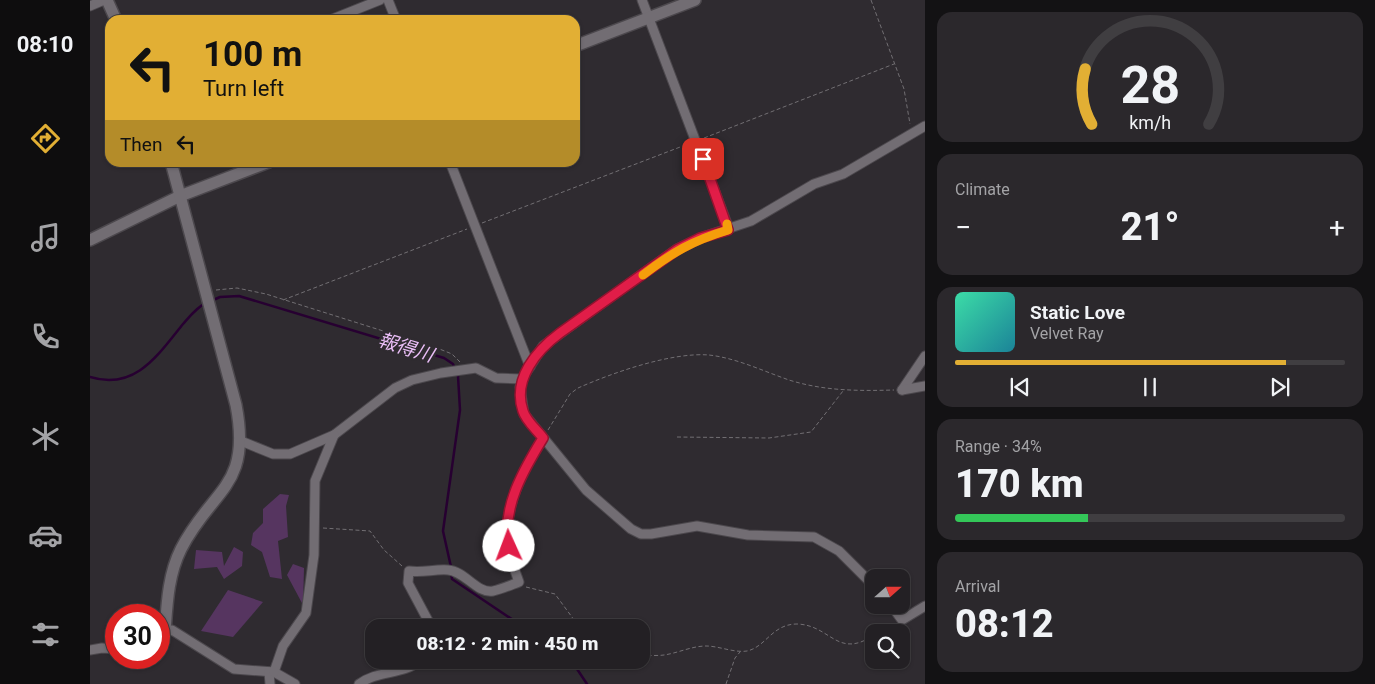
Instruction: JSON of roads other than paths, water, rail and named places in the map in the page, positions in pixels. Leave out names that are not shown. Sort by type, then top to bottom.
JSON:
[{"type":"street","points":[[90,6],[106,0],[114,15]]},
{"type":"street","points":[[342,15],[380,0]]},
{"type":"street","points":[[388,0],[394,15]]},
{"type":"street","points":[[642,0],[728,230]]},
{"type":"street","points":[[580,44],[695,0]]},
{"type":"street","points":[[865,577],[839,551],[814,538],[748,535],[697,526],[651,534],[641,534],[631,529],[586,490],[543,438],[522,409],[522,379],[543,346],[678,249],[700,238],[751,221],[814,184],[843,174],[925,126]]},
{"type":"street","points":[[166,604],[176,563],[196,526],[227,486],[239,456],[241,441],[236,405],[172,167]]},
{"type":"street","points":[[90,240],[180,196],[256,167]]},
{"type":"street","points":[[452,167],[530,367]]},
{"type":"street","points":[[925,356],[902,390],[925,386]]},
{"type":"street","points":[[241,441],[281,456],[308,448],[334,435],[395,388],[412,380],[466,368],[476,368],[496,378],[522,379]]},
{"type":"street","points":[[270,684],[271,672],[283,646],[306,613],[314,555],[315,481],[334,435]]},
{"type":"street","points":[[427,619],[408,583],[409,571],[419,573],[449,570],[461,574],[479,587],[491,592],[519,582],[507,534],[509,517],[520,476],[543,438]]},
{"type":"street","points":[[898,614],[902,620],[925,606]]},
{"type":"street","points":[[170,631],[186,638],[234,669],[271,672],[295,684]]},
{"type":"street","points":[[90,650],[105,648]]},
{"type":"street","points":[[359,684],[377,675],[406,669]]},
{"type":"waterway","name":"報得川","points":[[211,301],[220,297],[239,296],[444,358],[453,364],[458,376],[460,410],[443,531],[451,567]]},
{"type":"waterway","name":"報得川","points":[[90,377],[106,380],[120,379],[133,375],[154,358],[194,312],[206,303]]},
{"type":"waterway","name":"報得川","points":[[451,573],[452,579],[512,619]]},
{"type":"waterway","name":"報得川","points":[[577,669],[587,684]]}]
